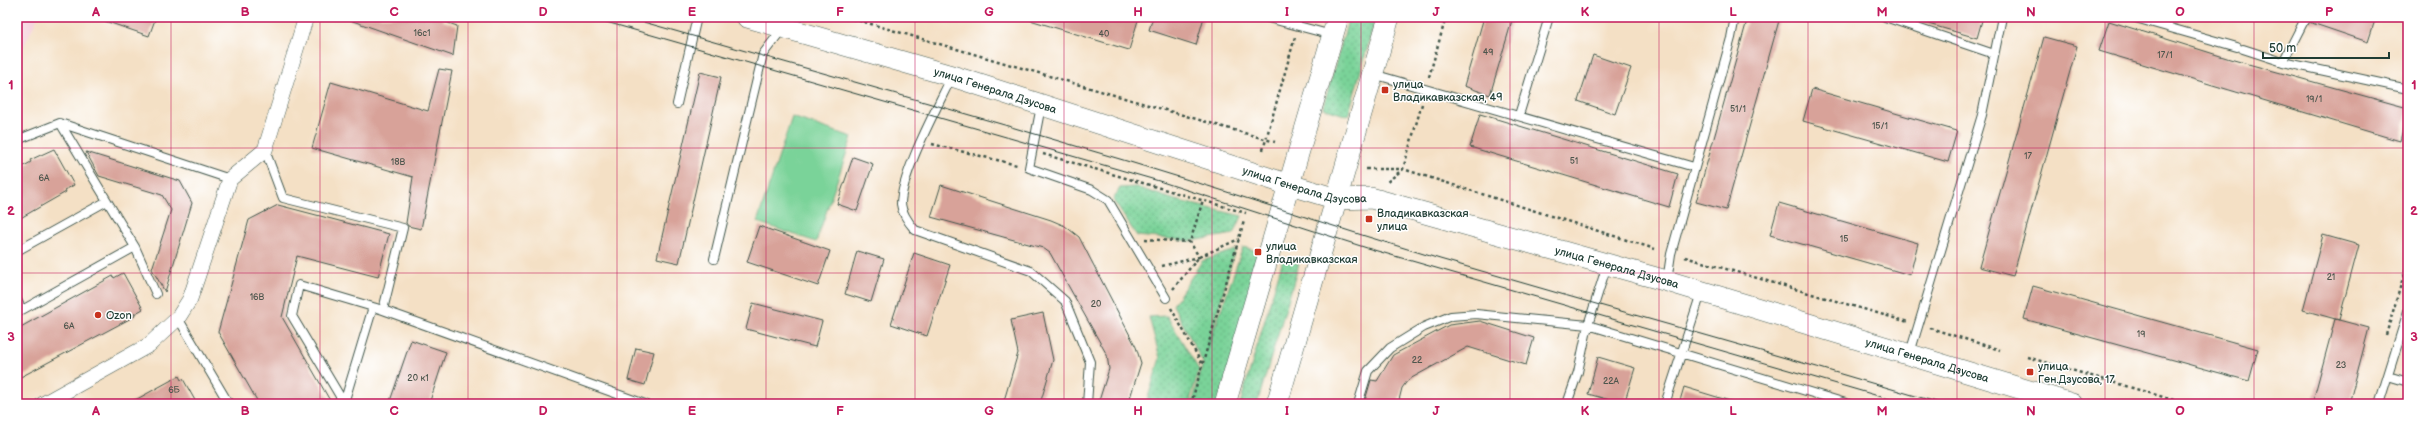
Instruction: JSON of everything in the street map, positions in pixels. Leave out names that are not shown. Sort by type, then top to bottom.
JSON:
[{"type":"street","points":[[43,404],[149,345],[178,318],[190,299],[230,179],[265,150],[306,17]]},
{"type":"street","name":"улица Генерала Дзусова","points":[[747,17],[784,23],[1337,199],[1371,198],[1607,264],[2072,404]]},
{"type":"street","points":[[1277,404],[1389,17]]},
{"type":"street","points":[[1225,404],[1290,185],[1335,26]]},
{"type":"lane","points":[[676,104],[697,17]]},
{"type":"lane","points":[[1265,17],[1298,27],[1335,26]]},
{"type":"lane","points":[[1519,115],[1549,17]]},
{"type":"lane","points":[[1667,282],[1671,254],[1731,38],[1735,17]]},
{"type":"lane","points":[[1885,17],[1994,54]]},
{"type":"lane","points":[[1909,354],[1982,115],[2002,17]]},
{"type":"lane","points":[[2132,17],[2283,62],[2408,89]]},
{"type":"lane","points":[[2283,62],[2306,17]]},
{"type":"lane","points":[[714,259],[763,54],[784,23]]},
{"type":"lane","points":[[1373,74],[1519,115],[1694,167]]},
{"type":"lane","points":[[952,76],[903,183],[901,205],[905,217],[915,230],[1031,271],[1065,301],[1090,362],[1087,404]]},
{"type":"lane","points":[[1041,105],[1029,168],[1092,190],[1108,200],[1166,298]]},
{"type":"lane","points":[[17,140],[60,123],[230,179]]},
{"type":"lane","points":[[60,123],[135,247],[156,294]]},
{"type":"lane","points":[[265,150],[283,198],[403,228],[383,310]]},
{"type":"lane","points":[[17,251],[107,201]]},
{"type":"lane","points":[[17,300],[22,310],[135,247]]},
{"type":"lane","points":[[1567,404],[1578,372],[1588,325],[1607,264]]},
{"type":"lane","points":[[344,403],[292,316],[299,285],[383,310],[645,404]]},
{"type":"lane","points":[[1665,404],[1701,292]]},
{"type":"lane","points":[[344,403],[373,307]]},
{"type":"lane","points":[[2379,404],[2408,311]]},
{"type":"lane","points":[[1358,404],[1368,371],[1390,348],[1424,327],[1451,316],[1476,314],[1588,325],[1682,352],[1849,404]]},
{"type":"lane","points":[[178,318],[229,404]]},
{"type":"lane","points":[[2388,376],[2408,382]]},
{"type":"path","points":[[847,17],[1275,142]]},
{"type":"path","points":[[1428,78],[1446,17]]},
{"type":"path","points":[[1263,150],[1298,27]]},
{"type":"path","points":[[1385,184],[1403,169],[1422,104]]},
{"type":"path","points":[[922,142],[1029,168]]},
{"type":"path","points":[[1033,151],[1246,213]]},
{"type":"path","points":[[1366,169],[1403,169],[1655,249]]},
{"type":"path","points":[[1199,256],[1190,242],[1203,200]]},
{"type":"path","points":[[1191,404],[1244,221]]},
{"type":"path","points":[[1131,238],[1190,242]]},
{"type":"path","points":[[1149,269],[1199,256],[1239,238]]},
{"type":"path","points":[[1199,256],[1166,298],[1202,364]]},
{"type":"path","points":[[1685,257],[1917,324],[2000,350]]},
{"type":"path","points":[[2385,336],[2408,261]]},
{"type":"path","points":[[2027,357],[2187,404]]},
{"type":"shaded area","points":[[17,17],[38,17],[17,60]]},
{"type":"green space","points":[[1349,17],[1376,17],[1348,116],[1323,108]]},
{"type":"green space","points":[[792,117],[852,137],[816,242],[757,222]]},
{"type":"green space","points":[[1136,187],[1175,200],[1242,216],[1234,234],[1191,241],[1137,236],[1113,200],[1120,188]]},
{"type":"green space","points":[[1243,247],[1264,253],[1219,404],[1192,404],[1203,363],[1173,305],[1202,261],[1235,250],[1207,350]]},
{"type":"green space","points":[[1283,259],[1299,264],[1257,404],[1240,404]]},
{"type":"green space","points":[[1167,316],[1199,370],[1189,404],[1146,404],[1160,358],[1149,317]]},
{"type":"building","points":[[100,17],[156,17],[149,36],[99,19]]},
{"type":"building","points":[[347,17],[444,17],[443,21],[457,26],[453,56],[347,19]]},
{"type":"building","points":[[1031,17],[1139,17],[1129,50],[1030,20]]},
{"type":"building","points":[[1153,17],[1204,17],[1196,45],[1149,30]]},
{"type":"building","points":[[1484,17],[1513,17],[1490,95],[1464,86]]},
{"type":"building","points":[[1748,17],[1780,17],[1726,210],[1696,202]]},
{"type":"building","points":[[1918,17],[1983,17],[1977,38],[1918,21]]},
{"type":"building","points":[[2311,17],[2376,17],[2368,42],[2309,22]]},
{"type":"building","points":[[2109,21],[2230,59],[2408,108],[2400,141],[2099,51]]},
{"type":"building","points":[[2044,37],[2077,46],[2013,276],[1979,267]]},
{"type":"building","points":[[1593,55],[1631,68],[1615,114],[1578,101]]},
{"type":"building","points":[[439,69],[452,71],[421,229],[408,226],[406,223],[413,177],[312,148],[331,82],[428,111]]},
{"type":"building","points":[[700,72],[721,77],[679,263],[657,258]]},
{"type":"building","points":[[1812,89],[1957,131],[1948,162],[1803,121]]},
{"type":"building","points":[[1480,114],[1678,174],[1669,207],[1470,147]]},
{"type":"building","points":[[54,149],[74,185],[65,190],[66,192],[17,220],[17,170],[31,162],[30,160]]},
{"type":"building","points":[[86,152],[180,181],[192,203],[165,292],[152,269],[171,210],[162,195],[99,176]]},
{"type":"building","points":[[853,157],[873,164],[857,211],[837,204]]},
{"type":"building","points":[[941,185],[1051,220],[1065,226],[1079,237],[1136,347],[1141,363],[1128,404],[1098,404],[1109,369],[1107,355],[1050,253],[1043,248],[931,217]]},
{"type":"building","points":[[1779,203],[1918,243],[1910,275],[1770,235]]},
{"type":"building","points":[[278,205],[389,234],[378,277],[297,256],[282,317],[332,404],[259,404],[218,332],[249,220]]},
{"type":"building","points":[[759,226],[830,251],[818,286],[747,262]]},
{"type":"building","points":[[2323,235],[2359,245],[2339,320],[2303,310]]},
{"type":"building","points":[[857,251],[884,259],[871,302],[845,294]]},
{"type":"building","points":[[914,253],[950,265],[927,336],[891,324]]},
{"type":"building","points":[[123,273],[143,309],[134,314],[135,316],[17,379],[17,329],[113,276],[114,278]]},
{"type":"building","points":[[2033,286],[2258,349],[2249,381],[2024,319]]},
{"type":"building","points":[[753,303],[822,321],[815,347],[746,329]]},
{"type":"building","points":[[1043,313],[1053,360],[1040,404],[1003,404],[1018,353],[1011,320]]},
{"type":"building","points":[[2335,319],[2369,328],[2349,404],[2324,404],[2313,401]]},
{"type":"building","points":[[1480,321],[1534,338],[1526,365],[1468,347],[1408,380],[1402,388],[1398,404],[1364,404],[1371,380],[1377,381],[1393,355],[1449,325]]},
{"type":"building","points":[[411,340],[446,352],[429,404],[389,404]]},
{"type":"building","points":[[636,348],[654,352],[645,385],[628,380]]},
{"type":"building","points":[[1598,357],[1635,368],[1624,404],[1588,394]]},
{"type":"building","points":[[179,376],[181,380],[183,379],[197,404],[128,404]]},
{"type":"building","points":[[1684,387],[1730,401],[1730,404],[1679,404]]},
{"type":"tram line","points":[[589,17],[1159,181],[1367,248],[1906,404]]},
{"type":"tram line","points":[[626,17],[1067,143],[1440,259],[1943,404]]},
{"type":"place","name":"улица Владикавказская, 49","points":[[1385,90]]},
{"type":"place","name":"Владикавказская улица","points":[[1369,219]]},
{"type":"place","name":"улица Владикавказская","points":[[1258,252]]},
{"type":"place","name":"Ozon","points":[[98,315]]},
{"type":"place","name":"улица Ген.Дзусова, 17","points":[[2030,372]]}]
